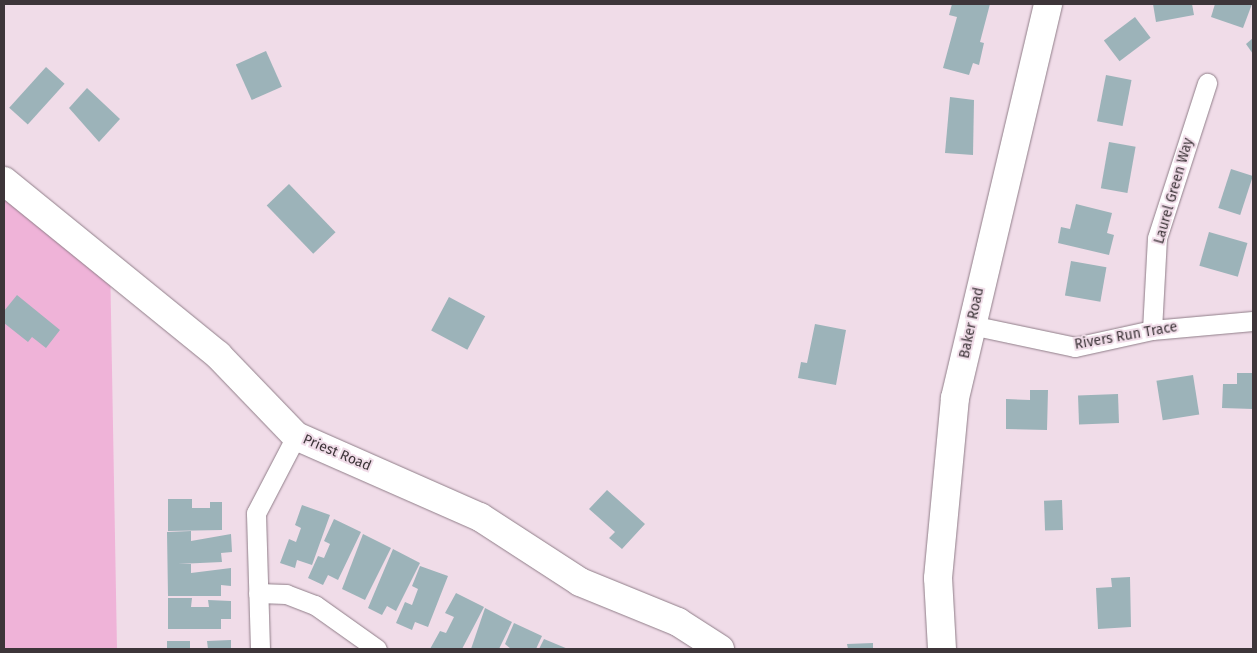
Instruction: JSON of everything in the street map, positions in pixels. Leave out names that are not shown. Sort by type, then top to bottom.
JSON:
[{"type":"street","name":"Baker Road","points":[[942,649],[938,578],[944,487],[955,398],[1048,4]]},
{"type":"street","name":"Laurel Green Way","points":[[1152,330],[1157,238],[1207,83]]},
{"type":"street","name":"Priest Road","points":[[4,181],[218,355],[296,436],[480,518],[580,582],[678,622],[720,649]]},
{"type":"street","name":"Rivers Run Trace","points":[[971,325],[1075,347],[1152,330],[1253,321]]},
{"type":"street","points":[[260,649],[256,513],[296,436]]},
{"type":"street","points":[[258,593],[286,594],[315,605],[376,649]]},
{"type":"shaded area","points":[[4,180],[110,258],[117,649],[4,649]]},
{"type":"building","points":[[952,4],[990,4],[980,42],[984,43],[979,65],[973,63],[969,75],[943,68],[957,17],[949,15]]},
{"type":"building","points":[[1153,4],[1192,4],[1194,15],[1156,22]]},
{"type":"building","points":[[1215,4],[1252,4],[1243,28],[1211,17]]},
{"type":"building","points":[[1135,17],[1151,38],[1120,61],[1104,40]]},
{"type":"building","points":[[1253,38],[1253,54],[1246,44]]},
{"type":"building","points":[[266,51],[282,87],[252,100],[236,64]]},
{"type":"building","points":[[46,67],[65,84],[28,125],[9,108]]},
{"type":"building","points":[[1106,75],[1132,80],[1123,126],[1097,121]]},
{"type":"building","points":[[87,88],[120,119],[99,142],[69,108]]},
{"type":"building","points":[[950,97],[974,100],[973,155],[945,153]]},
{"type":"building","points":[[1109,142],[1136,147],[1127,193],[1101,188]]},
{"type":"building","points":[[1231,169],[1253,176],[1240,215],[1218,208]]},
{"type":"building","points":[[289,184],[336,232],[313,254],[267,206]]},
{"type":"building","points":[[1076,204],[1112,213],[1107,233],[1114,235],[1109,255],[1058,243],[1061,227],[1070,229]]},
{"type":"building","points":[[1209,232],[1247,243],[1238,277],[1199,266]]},
{"type":"building","points":[[1071,261],[1106,267],[1100,302],[1065,295]]},
{"type":"building","points":[[17,295],[60,330],[46,348],[32,337],[28,342],[4,323],[4,311]]},
{"type":"building","points":[[449,297],[485,316],[467,350],[431,331]]},
{"type":"building","points":[[815,324],[846,330],[836,385],[798,378],[801,362],[807,363]]},
{"type":"building","points":[[1237,373],[1253,373],[1253,409],[1222,408],[1223,384],[1237,384]]},
{"type":"building","points":[[1193,375],[1199,415],[1163,420],[1156,381]]},
{"type":"building","points":[[1030,390],[1048,390],[1047,430],[1006,429],[1006,399],[1030,400]]},
{"type":"building","points":[[1118,394],[1119,423],[1079,424],[1078,395]]},
{"type":"building","points":[[607,490],[645,524],[622,549],[609,538],[615,532],[589,509]]},
{"type":"building","points":[[168,499],[192,499],[192,508],[210,508],[210,502],[222,502],[222,530],[168,531]]},
{"type":"building","points":[[1062,500],[1063,530],[1045,531],[1044,501]]},
{"type":"building","points":[[302,505],[330,515],[312,565],[297,560],[295,568],[280,563],[289,539],[296,542],[301,528],[295,525]]},
{"type":"building","points":[[334,519],[361,532],[338,580],[328,575],[323,585],[308,578],[318,556],[324,558],[330,544],[324,541]]},
{"type":"building","points":[[191,531],[191,541],[231,534],[232,552],[221,553],[222,562],[178,564],[191,564],[191,573],[231,568],[231,586],[221,585],[221,596],[168,596],[167,532]]},
{"type":"building","points":[[363,534],[391,548],[365,600],[342,589]]},
{"type":"building","points":[[393,549],[420,563],[396,611],[387,606],[382,615],[368,608]]},
{"type":"building","points":[[420,566],[448,576],[428,627],[415,622],[412,630],[396,623],[405,602],[412,605],[418,589],[412,586]]},
{"type":"building","points":[[1130,577],[1131,627],[1098,629],[1096,588],[1112,587],[1111,578]]},
{"type":"building","points":[[456,593],[484,607],[462,649],[430,649],[440,631],[446,633],[454,617],[445,613]]},
{"type":"building","points":[[168,598],[192,598],[191,607],[209,607],[208,600],[231,601],[231,619],[221,619],[221,629],[168,629]]},
{"type":"building","points":[[485,608],[512,622],[499,649],[471,649]]},
{"type":"building","points":[[514,623],[542,636],[536,649],[511,649],[505,644]]},
{"type":"building","points":[[544,639],[568,649],[539,649]]},
{"type":"building","points":[[231,640],[231,649],[208,649],[207,641]]},
{"type":"building","points":[[167,641],[190,641],[190,649],[167,649]]},
{"type":"building","points":[[873,643],[873,649],[848,649],[847,644]]}]
